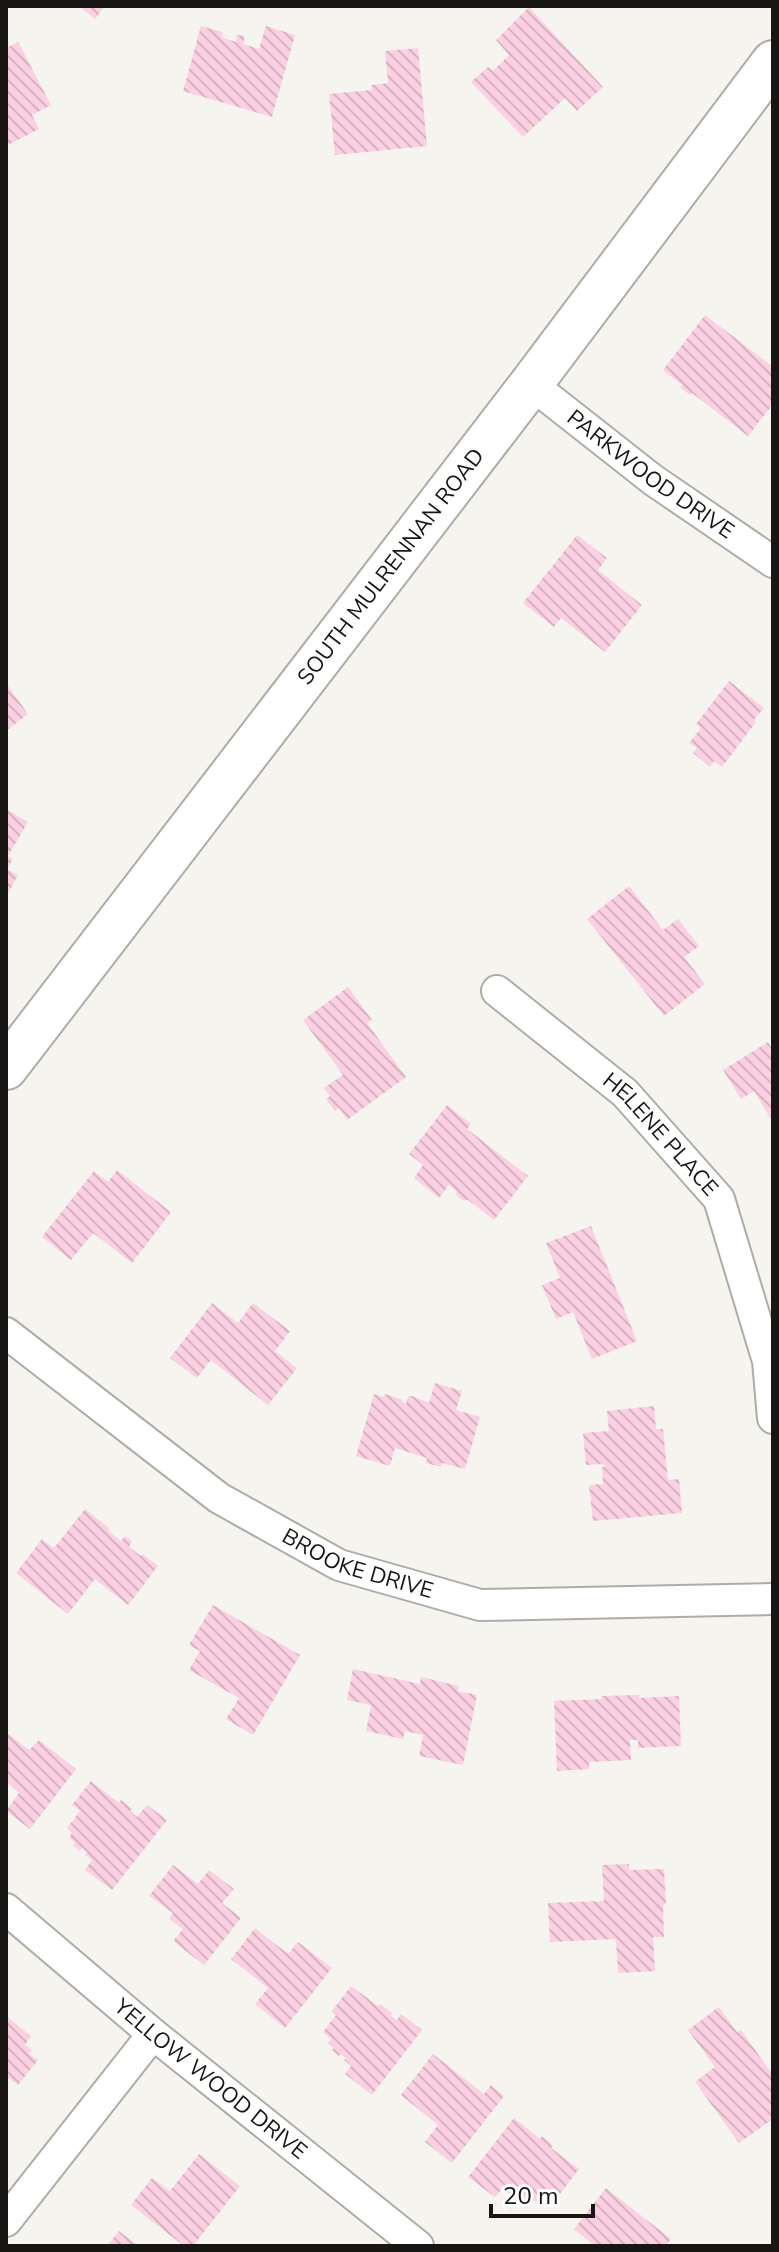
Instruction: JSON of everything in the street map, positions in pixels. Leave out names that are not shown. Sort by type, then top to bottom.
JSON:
[{"type":"street","name":"SOUTH MULRENNAN ROAD","points":[[6,1068],[531,384],[773,62]]},
{"type":"street","name":"PARKWOOD DRIVE","points":[[531,384],[653,480],[773,562]]},
{"type":"street","name":"HELENE PLACE","points":[[497,991],[625,1093],[719,1199],[768,1361],[773,1418]]},
{"type":"street","name":"BROOKE DRIVE","points":[[6,1333],[219,1498],[339,1565],[480,1605],[773,1599]]},
{"type":"street","name":"YELLOW WOOD DRIVE","points":[[6,1909],[153,2034],[418,2246]]},
{"type":"street","points":[[6,2221],[153,2034]]},
{"type":"building","points":[[79,6],[105,6],[95,19]]},
{"type":"building","points":[[529,7],[603,87],[577,111],[565,98],[523,137],[471,82],[488,67],[493,71],[509,55],[496,40]]},
{"type":"building","points":[[201,26],[223,32],[221,37],[236,42],[237,35],[245,36],[243,44],[259,49],[266,26],[295,35],[272,117],[183,91]]},
{"type":"building","points":[[18,42],[51,105],[32,115],[39,129],[6,146],[6,48]]},
{"type":"building","points":[[418,48],[427,146],[335,155],[329,94],[372,90],[371,85],[388,83],[385,51]]},
{"type":"building","points":[[705,315],[773,367],[773,404],[748,436],[692,393],[690,395],[663,370]]},
{"type":"building","points":[[577,535],[607,558],[598,570],[642,605],[605,652],[561,618],[554,627],[523,603]]},
{"type":"building","points":[[729,681],[764,708],[722,767],[714,761],[710,767],[693,753],[697,748],[689,743],[701,728],[696,724]]},
{"type":"building","points":[[6,683],[28,714],[6,731]]},
{"type":"building","points":[[6,809],[28,822],[8,856],[13,859],[7,869],[18,875],[6,897]]},
{"type":"building","points":[[629,886],[663,930],[678,919],[699,946],[684,957],[705,984],[664,1016],[587,919]]},
{"type":"building","points":[[348,987],[372,1020],[367,1023],[406,1077],[347,1120],[339,1108],[335,1111],[326,1099],[330,1096],[324,1088],[343,1075],[303,1020]]},
{"type":"building","points":[[768,1042],[773,1051],[771,1119],[754,1091],[741,1099],[723,1070]]},
{"type":"building","points":[[447,1105],[471,1124],[467,1129],[528,1176],[494,1220],[468,1200],[457,1196],[449,1185],[439,1198],[414,1178],[423,1165],[409,1154]]},
{"type":"building","points":[[117,1170],[171,1212],[132,1263],[93,1233],[71,1260],[42,1237],[94,1171],[108,1182]]},
{"type":"building","points":[[591,1226],[637,1341],[592,1359],[573,1312],[556,1319],[542,1285],[560,1278],[546,1243]]},
{"type":"building","points":[[212,1303],[238,1323],[253,1303],[290,1331],[275,1351],[297,1368],[268,1405],[211,1360],[197,1378],[170,1358]]},
{"type":"building","points":[[435,1383],[462,1391],[456,1410],[480,1417],[465,1469],[442,1463],[441,1467],[426,1463],[427,1458],[395,1448],[390,1466],[356,1456],[374,1394],[384,1397],[385,1394],[406,1404],[408,1396],[429,1403]]},
{"type":"building","points":[[654,1406],[656,1429],[663,1429],[668,1480],[679,1479],[682,1513],[593,1521],[589,1485],[603,1484],[602,1467],[605,1467],[604,1464],[586,1465],[583,1433],[609,1431],[607,1411]]},
{"type":"building","points":[[85,1509],[121,1541],[125,1536],[132,1541],[129,1547],[158,1566],[128,1605],[95,1579],[68,1614],[16,1573],[42,1539],[54,1548]]},
{"type":"building","points":[[213,1605],[300,1655],[253,1735],[226,1719],[239,1698],[189,1670],[200,1651],[189,1645]]},
{"type":"building","points":[[353,1669],[420,1684],[421,1677],[459,1686],[458,1691],[477,1695],[463,1765],[419,1756],[423,1735],[405,1731],[403,1739],[366,1731],[371,1705],[347,1700]]},
{"type":"building","points":[[639,1695],[639,1698],[679,1696],[681,1746],[638,1748],[638,1740],[630,1740],[631,1760],[589,1762],[589,1769],[557,1771],[554,1701]]},
{"type":"building","points":[[6,1732],[29,1750],[39,1740],[76,1769],[30,1829],[6,1811],[19,1793],[6,1781]]},
{"type":"building","points":[[91,1781],[119,1803],[121,1800],[137,1817],[147,1805],[167,1820],[112,1890],[85,1870],[92,1860],[82,1848],[80,1851],[73,1845],[75,1842],[69,1838],[72,1833],[67,1828],[80,1811],[72,1805]]},
{"type":"building","points":[[629,1864],[629,1870],[664,1869],[664,1937],[653,1937],[655,1971],[618,1973],[616,1939],[550,1942],[548,1903],[604,1901],[602,1865]]},
{"type":"building","points":[[173,1865],[198,1884],[209,1870],[234,1889],[222,1903],[241,1918],[204,1965],[173,1941],[183,1929],[169,1919],[173,1913],[149,1896]]},
{"type":"building","points":[[255,1928],[288,1954],[298,1942],[332,1968],[285,2028],[255,2004],[268,1988],[231,1959]]},
{"type":"building","points":[[351,1986],[378,2006],[380,2004],[397,2020],[401,2014],[422,2030],[372,2095],[345,2074],[351,2066],[344,2060],[346,2058],[332,2050],[334,2048],[328,2043],[331,2039],[323,2032],[336,2015],[332,2011]]},
{"type":"building","points":[[719,2007],[737,2032],[741,2030],[773,2075],[773,2119],[739,2143],[695,2082],[715,2067],[688,2030]]},
{"type":"building","points":[[6,2016],[31,2036],[25,2045],[32,2050],[29,2054],[38,2060],[18,2085],[6,2076]]},
{"type":"building","points":[[433,2054],[484,2094],[491,2085],[504,2096],[452,2163],[425,2142],[438,2125],[401,2095]]},
{"type":"building","points":[[514,2118],[540,2139],[542,2136],[553,2145],[551,2148],[579,2169],[560,2194],[556,2190],[542,2207],[534,2200],[530,2205],[524,2200],[521,2204],[511,2192],[509,2194],[502,2189],[495,2197],[468,2177]]},
{"type":"building","points":[[199,2154],[240,2186],[193,2246],[184,2246],[131,2205],[152,2178],[170,2191]]},
{"type":"building","points":[[606,2188],[671,2239],[665,2246],[595,2246],[574,2229]]},
{"type":"building","points":[[119,2231],[139,2246],[107,2246]]}]
